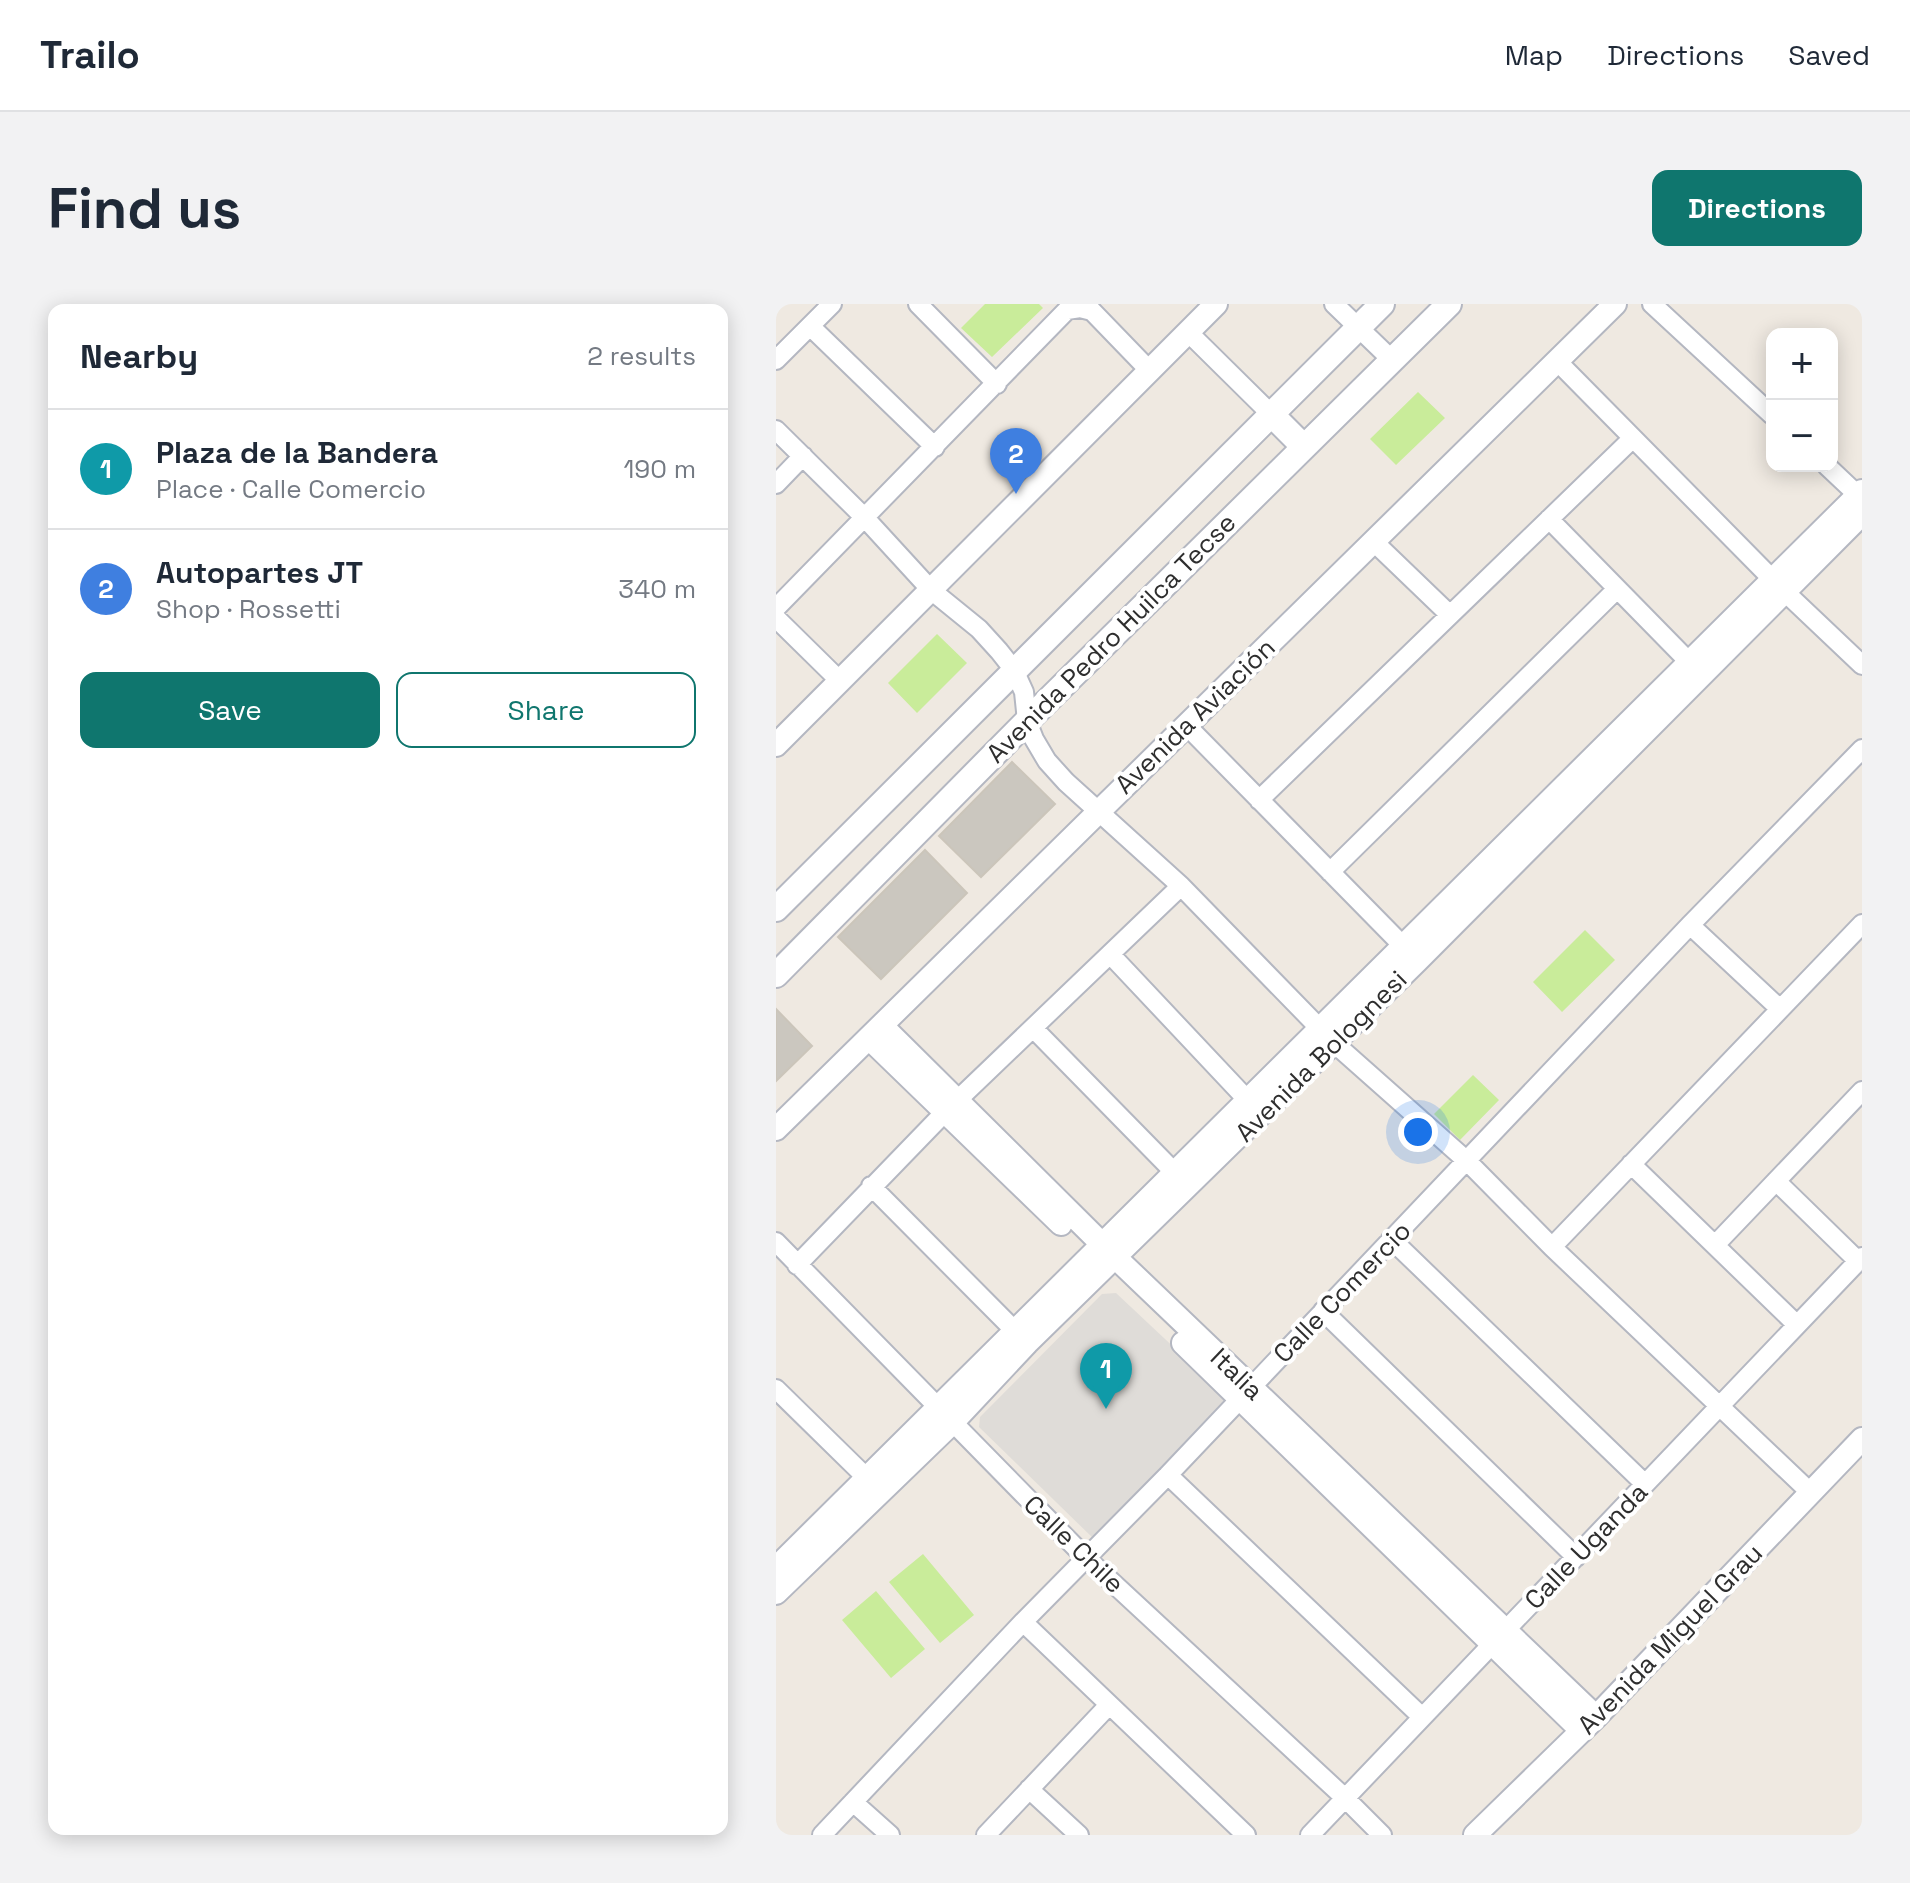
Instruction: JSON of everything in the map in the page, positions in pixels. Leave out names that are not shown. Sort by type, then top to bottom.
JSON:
[{"type":"main road","name":"Avenida Pedro Huilca Tecse","points":[[776,909],[1382,304]]},
{"type":"main road","name":"Avenida Pedro Huilca Tecse","points":[[776,975],[1027,721],[1449,304]]},
{"type":"main road","points":[[1271,414],[1304,447]]},
{"type":"street","points":[[776,360],[832,304]]},
{"type":"street","points":[[918,304],[997,384]]},
{"type":"street","points":[[776,745],[1216,304]]},
{"type":"street","points":[[1334,304],[1392,360]]},
{"type":"street","name":"Avenida Aviación","points":[[776,1129],[1615,304]]},
{"type":"street","points":[[1652,304],[1766,409]]},
{"type":"street","points":[[776,608],[1067,310],[1080,308],[1092,311],[1149,370]]},
{"type":"street","points":[[810,326],[935,447]]},
{"type":"street","points":[[1188,332],[1271,414]]},
{"type":"street","points":[[1557,361],[1778,585],[1862,665]]},
{"type":"street","points":[[776,430],[865,518],[931,590],[979,629],[1014,670],[1024,692],[1027,721],[1047,761],[1181,886],[1326,1036],[1467,1161],[1552,1247],[1811,1493]]},
{"type":"street","points":[[1259,800],[1633,438]]},
{"type":"street","points":[[776,484],[803,456]]},
{"type":"street","points":[[1833,472],[1861,500]]},
{"type":"street","name":"Avenida Bolognesi","points":[[776,1593],[783,1563],[873,1485],[945,1415],[1861,500]]},
{"type":"street","points":[[1549,519],[1695,668]]},
{"type":"street","points":[[1373,541],[1450,615]]},
{"type":"street","points":[[1330,872],[1617,589]]},
{"type":"street","points":[[776,618],[840,681]]},
{"type":"street","points":[[1186,725],[1410,953]]},
{"type":"street","name":"Calle Comercio","points":[[822,1835],[1690,925],[1862,749]]},
{"type":"street","points":[[797,1265],[951,1106],[1181,886]]},
{"type":"street","points":[[1690,925],[1780,1009]]},
{"type":"street","points":[[1552,1247],[1780,1009],[1858,935]]},
{"type":"street","points":[[1110,954],[1254,1107]]},
{"type":"street","points":[[1033,1028],[1181,1179]]},
{"type":"street","name":"Italia","points":[[876,1032],[1589,1724]]},
{"type":"street","points":[[1715,1245],[1862,1091]]},
{"type":"street","points":[[1631,1164],[1797,1325]]},
{"type":"street","points":[[1776,1181],[1860,1259]]},
{"type":"street","points":[[871,1186],[1021,1337]]},
{"type":"street","points":[[1391,1239],[1645,1484]]},
{"type":"street","name":"Calle Chile","points":[[776,1242],[1086,1558],[1382,1835]]},
{"type":"street","name":"Calle Uganda","points":[[1310,1835],[1860,1259]]},
{"type":"street","points":[[1323,1311],[1576,1557]]},
{"type":"street","points":[[776,1389],[873,1485]]},
{"type":"street","name":"Avenida Miguel Grau","points":[[1475,1835],[1589,1724],[1862,1439]]},
{"type":"street","points":[[1168,1475],[1422,1717]]},
{"type":"street","points":[[1023,1622],[1246,1835]]},
{"type":"street","points":[[986,1835],[1109,1705]]},
{"type":"street","points":[[1029,1789],[1079,1835]]},
{"type":"street","points":[[853,1802],[890,1835]]},
{"type":"green space","points":[[985,304],[1039,304],[1043,308],[992,357],[961,328]]},
{"type":"green space","points":[[1418,392],[1445,418],[1396,465],[1370,439]]},
{"type":"green space","points":[[937,634],[967,663],[917,713],[888,683]]},
{"type":"green space","points":[[1585,930],[1615,960],[1562,1012],[1533,982]]},
{"type":"green space","points":[[1473,1075],[1499,1100],[1460,1140],[1434,1114]]},
{"type":"green space","points":[[923,1554],[974,1615],[940,1643],[889,1582]]},
{"type":"green space","points":[[876,1591],[925,1649],[891,1678],[842,1620]]},
{"type":"shaded area","points":[[1116,1293],[1231,1401],[1096,1541],[979,1427],[980,1417],[1102,1294]]},
{"type":"building","points":[[1012,762],[1055,804],[981,877],[939,836]]},
{"type":"building","points":[[925,850],[967,893],[881,979],[838,937]]},
{"type":"building","points":[[776,1009],[812,1046],[776,1081]]},
{"type":"place","name":"Autopartes JT","points":[[1016,494]]},
{"type":"place","name":"Plaza de la Bandera","points":[[1106,1409]]}]
